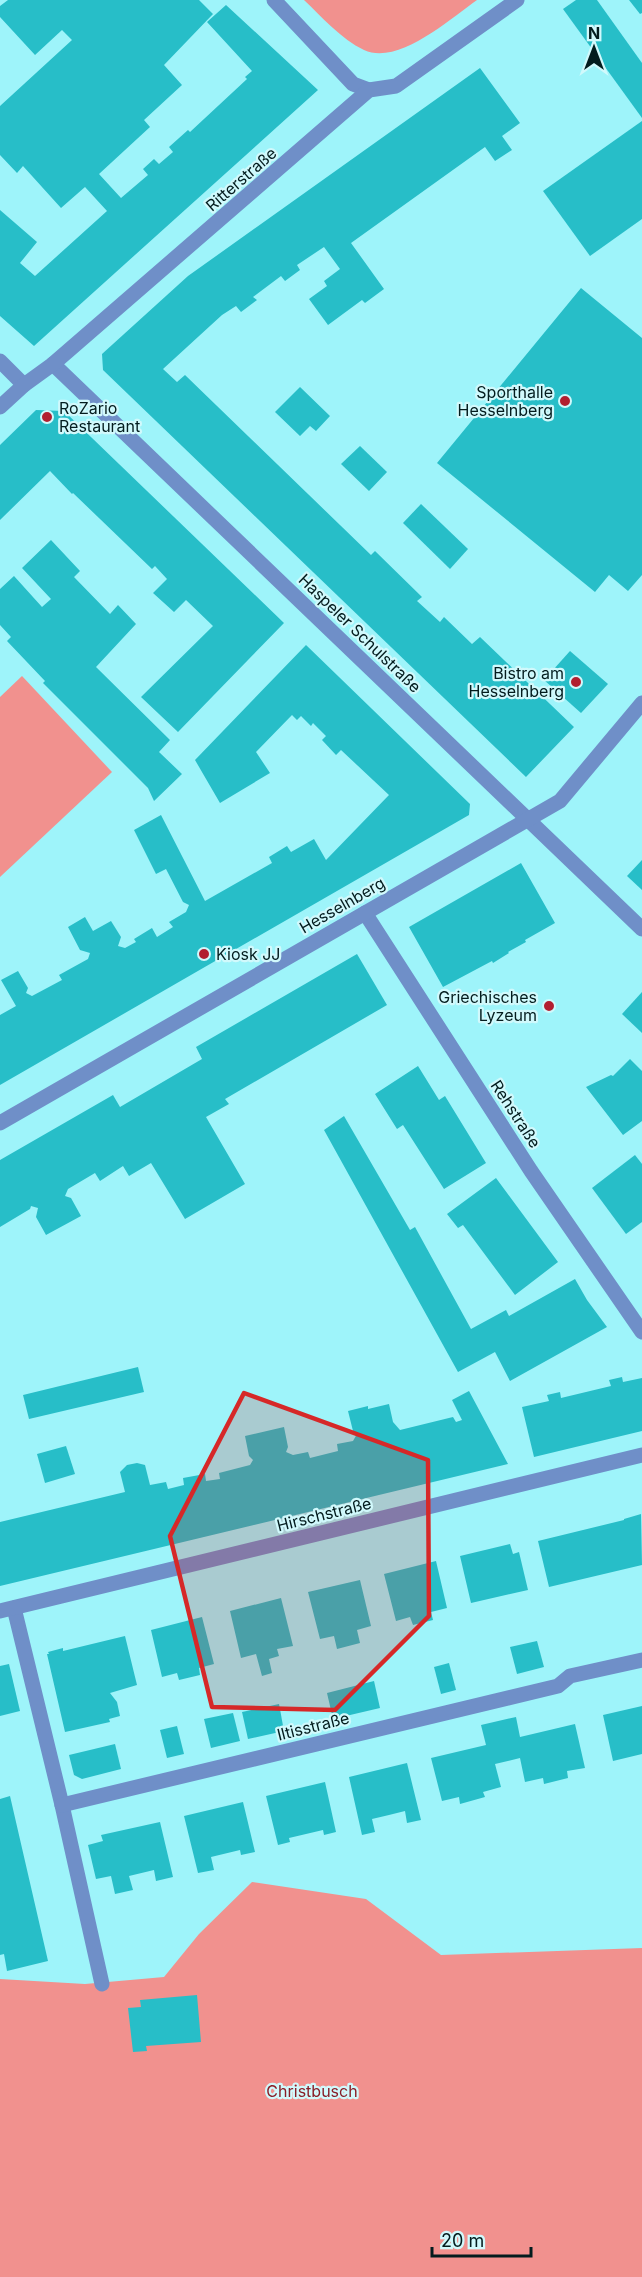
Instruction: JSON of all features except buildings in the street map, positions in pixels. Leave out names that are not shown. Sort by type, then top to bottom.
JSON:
[{"type":"street","points":[[274,0],[353,84],[369,90],[396,86],[518,0]]},
{"type":"street","name":"Ritterstraße","points":[[0,407],[24,385],[53,364],[369,90]]},
{"type":"street","points":[[0,361],[24,385]]},
{"type":"street","name":"Haspeler Schulstraße","points":[[53,364],[642,929]]},
{"type":"street","name":"Hesselnberg","points":[[0,1123],[560,801],[642,703]]},
{"type":"street","name":"Rehstraße","points":[[365,913],[531,1171],[642,1332]]},
{"type":"street","name":"Hirschstraße","points":[[102,1984],[62,1805],[7,1610],[642,1455]]},
{"type":"street","name":"Iltisstraße","points":[[62,1805],[558,1686],[570,1676],[642,1660]]},
{"type":"highlighted area","points":[[244,1393],[428,1460],[429,1616],[335,1710],[212,1707],[170,1536]]},
{"type":"green space","points":[[304,0],[477,0],[423,38],[392,52],[378,53],[364,50],[347,40]]},
{"type":"green space","points":[[22,676],[112,772],[0,877],[0,697]]},
{"type":"green space","name":"Christbusch","points":[[252,1882],[366,1899],[441,1955],[642,1948],[642,2277],[0,2277],[0,1979],[85,1984],[164,1977],[199,1934]]},
{"type":"place","name":"Sporthalle Hesselnberg","points":[[565,401]]},
{"type":"place","name":"RoZario Restaurant","points":[[47,417]]},
{"type":"place","name":"Bistro am Hesselnberg","points":[[576,682]]},
{"type":"place","name":"Kiosk JJ","points":[[204,954]]},
{"type":"place","name":"Griechisches Lyzeum","points":[[549,1006]]}]
